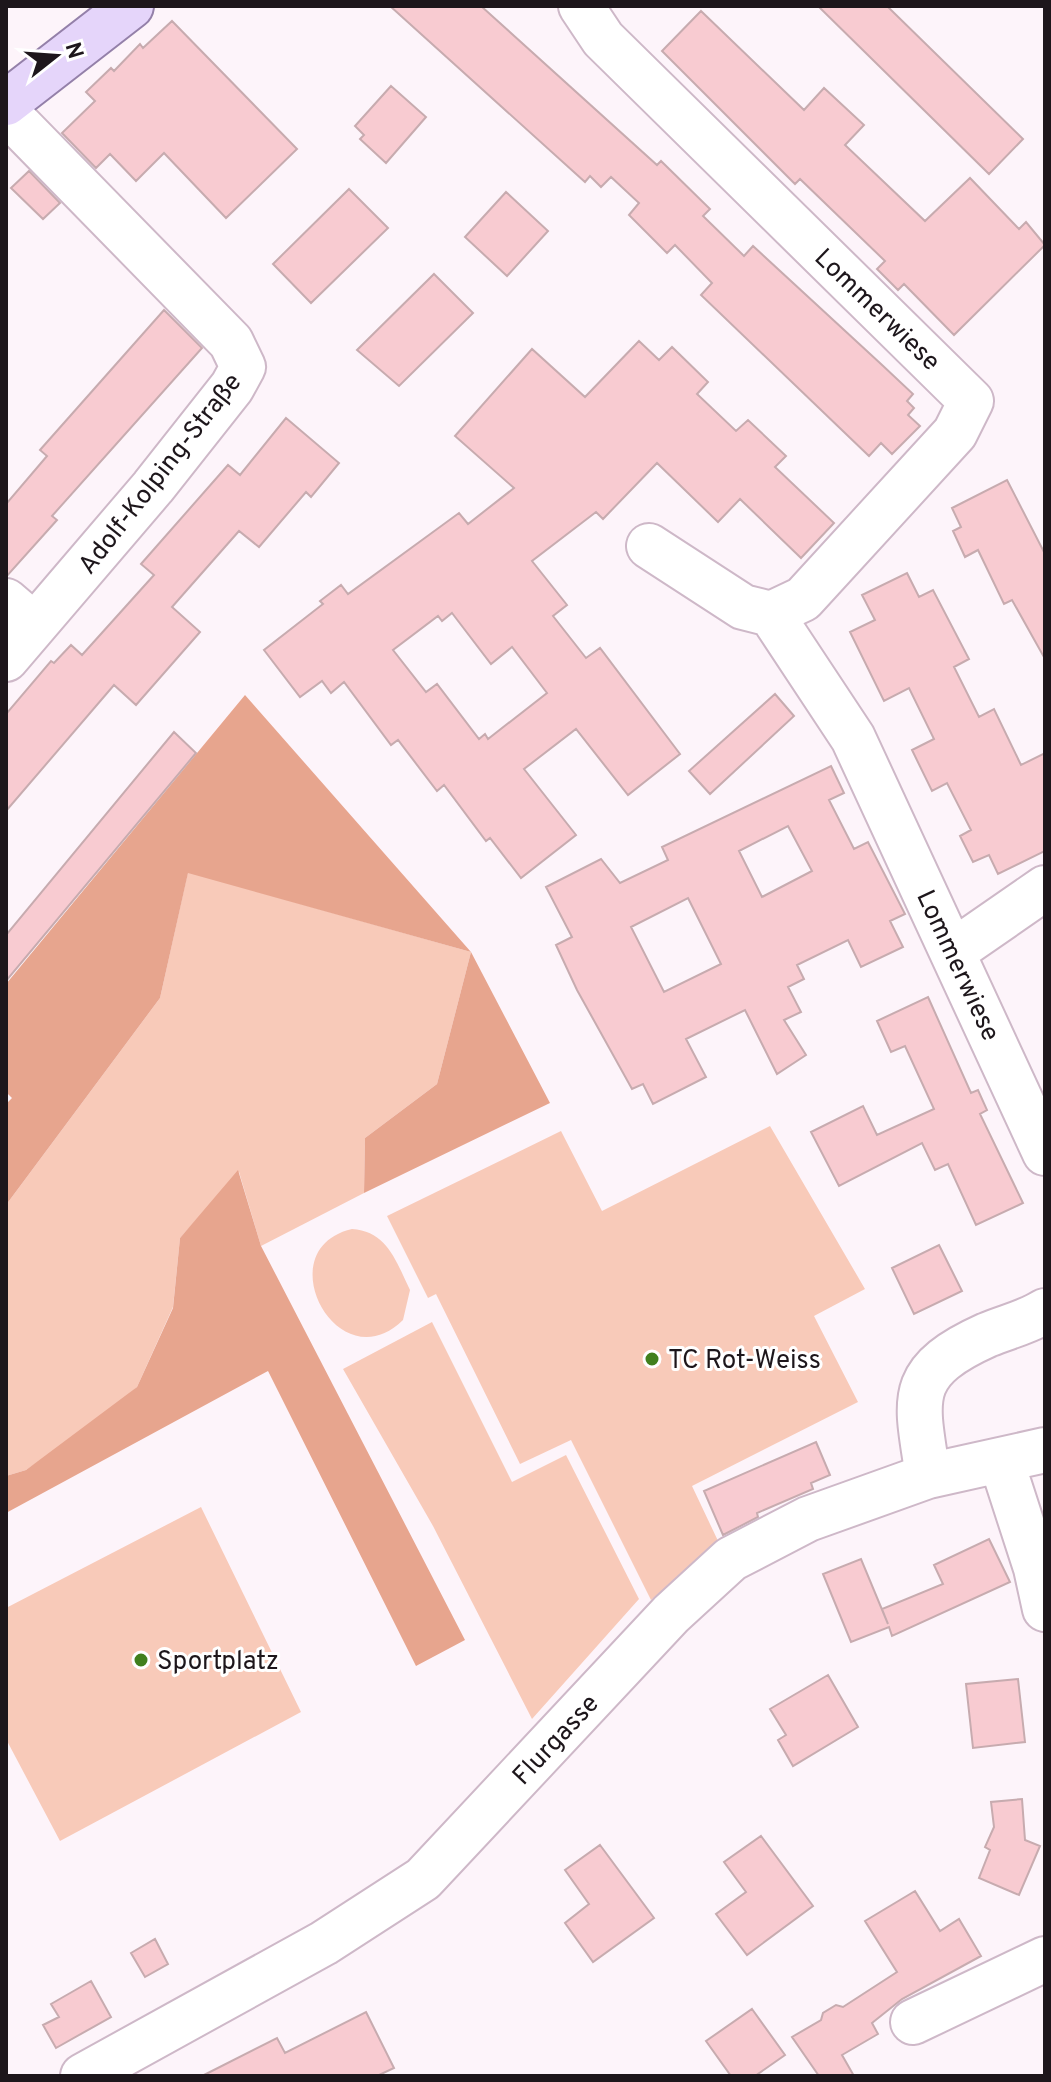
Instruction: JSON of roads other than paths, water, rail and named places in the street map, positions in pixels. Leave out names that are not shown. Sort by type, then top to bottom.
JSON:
[{"type":"main road","points":[[6,103],[131,6]]},
{"type":"street","name":"Lommerwiese","points":[[581,6],[603,39],[971,401],[955,433],[803,599],[771,614],[853,738],[1045,1153]]},
{"type":"street","name":"Adolf-Kolping-Straße","points":[[6,112],[231,342],[243,367],[232,387],[153,487],[20,613],[6,659]]},
{"type":"street","points":[[649,546],[743,607],[771,614]]},
{"type":"street","points":[[954,951],[1045,888]]},
{"type":"street","points":[[928,1476],[918,1414],[923,1381],[951,1354],[1045,1311]]},
{"type":"street","name":"Flurgasse","points":[[83,2076],[324,1943],[423,1879],[671,1614],[731,1559],[808,1519],[928,1476],[1045,1450]]},
{"type":"street","points":[[1001,1460],[1036,1568],[1045,1609]]},
{"type":"street","points":[[913,2022],[1045,1959]]},
{"type":"place","name":"TC Rot-Weiss","points":[[652,1359]]},
{"type":"place","name":"Sportplatz","points":[[141,1660]]}]
